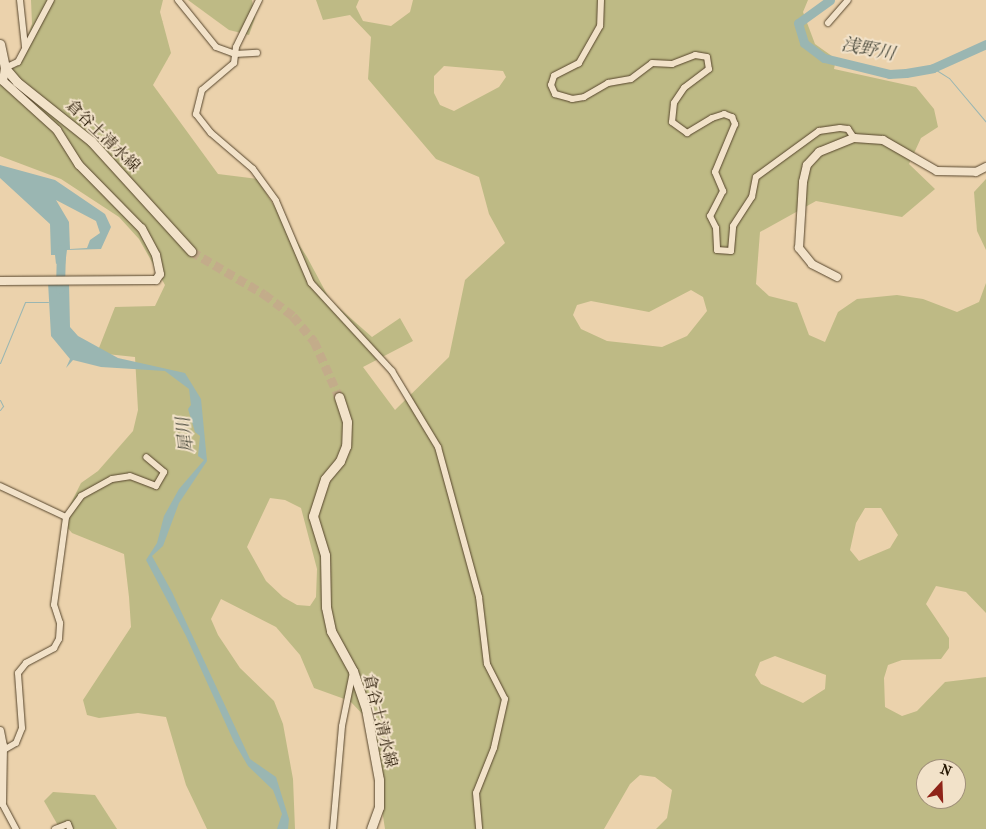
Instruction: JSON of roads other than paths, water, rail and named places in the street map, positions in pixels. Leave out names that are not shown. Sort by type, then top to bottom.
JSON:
[{"type":"main road","points":[[0,44],[5,68]]},
{"type":"main road","name":"倉谷土清水線","points":[[5,68],[17,82],[64,116],[109,158],[191,251]]},
{"type":"main road","name":"倉谷土清水線","points":[[339,397],[347,422],[346,446],[340,461],[325,479],[313,516],[325,555],[326,607],[331,632],[353,671],[366,709],[380,780],[379,807],[372,829]]},
{"type":"street","points":[[20,0],[25,47]]},
{"type":"street","points":[[0,281],[156,280],[160,274],[156,255],[142,230],[79,165],[57,130],[4,81],[5,68],[18,62],[50,0]]},
{"type":"street","points":[[178,0],[209,40],[224,52],[235,54],[257,53]]},
{"type":"street","points":[[258,0],[235,54],[234,63],[202,90],[196,114],[211,133],[254,169],[276,201],[311,283],[392,371],[422,416],[444,465],[479,597],[487,664],[505,699],[494,748],[476,793],[480,829]]},
{"type":"street","points":[[601,0],[600,26],[579,64],[554,76],[551,85],[554,94],[572,99],[584,97],[608,82],[631,79],[652,63],[672,64],[695,55],[707,57],[710,69],[684,88],[674,103],[672,122],[687,133],[712,118],[724,114],[732,117],[735,124],[715,172],[723,191],[710,216],[716,228],[717,250],[731,251],[733,226],[752,197],[756,177],[819,131],[840,128],[848,130],[854,138]]},
{"type":"street","points":[[828,22],[848,0]]},
{"type":"street","points":[[837,278],[812,264],[799,248],[803,182],[807,165],[819,152],[854,138],[883,140],[937,170],[976,172],[986,167]]},
{"type":"street","points":[[2,751],[16,743],[22,728],[18,673],[26,663],[54,648],[59,639],[60,623],[54,605],[66,517],[81,496],[112,479],[130,476],[156,486],[164,472],[146,457]]},
{"type":"street","points":[[0,486],[66,517]]},
{"type":"street","points":[[333,829],[342,726],[353,671]]},
{"type":"street","points":[[0,732],[2,803],[16,829]]},
{"type":"street","points":[[55,829],[68,824],[70,829]]},
{"type":"water","points":[[0,165],[55,180],[105,214],[111,227],[101,249],[67,250],[65,265],[62,261],[56,264],[55,255],[51,255],[50,224],[0,178]],"holes":[[[56,200],[96,221],[100,233],[90,240],[87,248],[70,249],[69,222]]]},
{"type":"water","points":[[48,282],[69,282],[70,327],[78,336],[118,358],[185,373],[201,399],[207,461],[179,503],[163,546],[152,556],[172,592],[250,759],[276,777],[289,819],[288,829],[277,829],[282,814],[273,790],[248,766],[234,742],[186,636],[146,560],[157,543],[164,516],[179,489],[204,460],[198,456],[200,436],[195,432],[188,409],[191,405],[189,389],[165,371],[101,367],[73,360],[66,368],[70,359],[51,336]]},
{"type":"waterway","name":"浅野川","points":[[830,0],[798,23],[804,43],[824,58],[889,74],[906,73],[933,68],[986,44]]},
{"type":"waterway","points":[[933,68],[949,78],[986,122]]},
{"type":"waterway","name":"犀川","points":[[60,289],[61,249]]},
{"type":"waterway","points":[[0,363],[25,302],[48,302]]},
{"type":"waterway","points":[[0,400],[3,406],[0,410]]},
{"type":"tunnel","points":[[191,251],[264,294],[293,316],[314,341],[339,397]]}]
